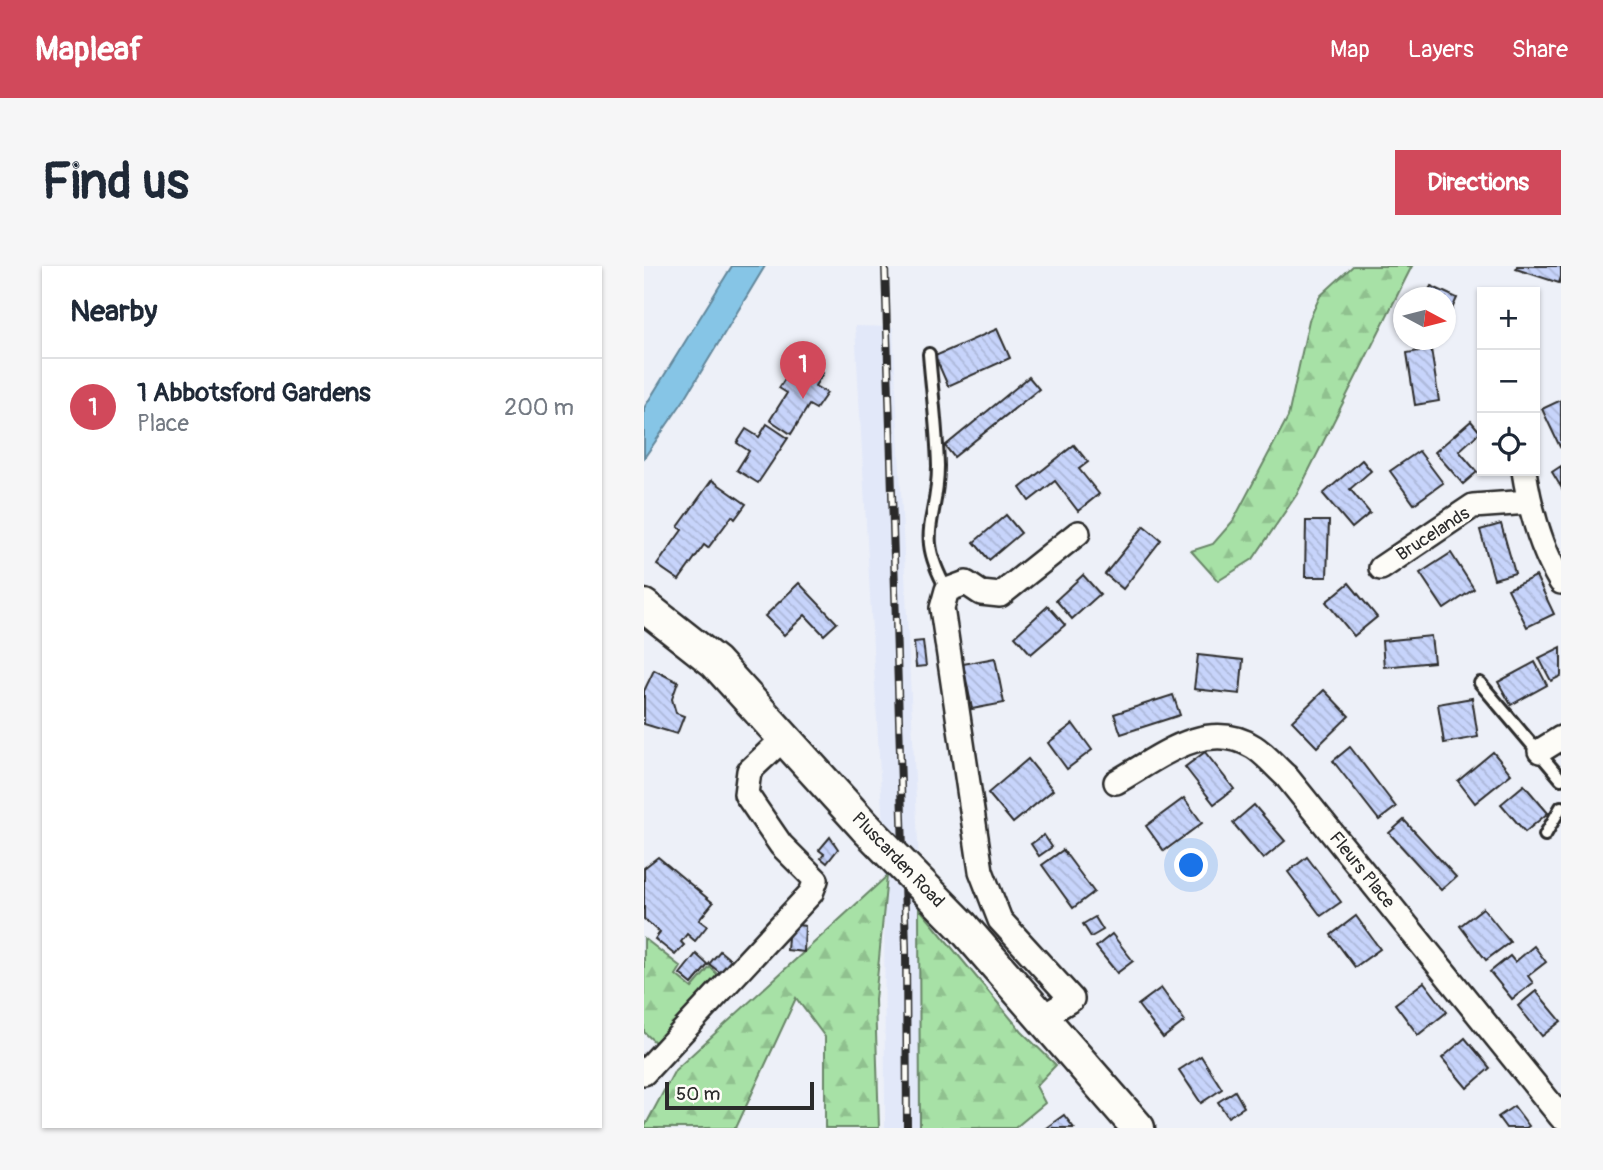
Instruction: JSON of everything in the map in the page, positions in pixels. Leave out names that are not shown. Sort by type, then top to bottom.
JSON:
[{"type":"main road","name":"Pluscarden Road","points":[[644,606],[715,663],[1044,1016],[1138,1128]]},
{"type":"street","points":[[1525,476],[1529,502],[1552,567],[1561,582]]},
{"type":"street","name":"Brucelands","points":[[1381,568],[1473,506],[1529,502]]},
{"type":"street","points":[[1044,1016],[1072,999],[1000,920],[981,871],[942,607],[947,590],[966,583],[981,593],[1000,595],[1078,533]]},
{"type":"street","name":"Fleurs Place","points":[[1116,782],[1191,739],[1224,735],[1253,747],[1286,776],[1561,1117]]},
{"type":"street","points":[[644,1073],[766,944],[814,887],[816,880],[781,845],[747,794],[749,771],[784,738]]},
{"type":"street","points":[[1540,751],[1561,738]]},
{"type":"lane","points":[[929,354],[938,465],[928,544],[934,566],[947,590]]},
{"type":"lane","points":[[1480,683],[1561,779]]},
{"type":"lane","points":[[1545,835],[1561,807]]},
{"type":"shaded area","points":[[855,326],[893,327],[920,883],[920,1128],[885,1128],[884,846]]},
{"type":"green space","points":[[1353,266],[1412,266],[1401,287],[1393,287],[1393,304],[1297,494],[1253,559],[1218,581],[1191,551],[1213,544],[1233,521],[1288,417],[1309,320],[1320,296]]},
{"type":"green space","points":[[887,876],[875,1000],[879,1128],[825,1128],[825,1037],[796,998],[736,1128],[644,1128],[675,1070]]},
{"type":"green space","points":[[919,908],[1022,1032],[1056,1065],[1036,1086],[1045,1103],[1015,1128],[920,1128]]},
{"type":"green space","points":[[644,938],[681,967],[676,975],[692,988],[710,967],[722,979],[658,1045],[644,1032]]},
{"type":"water","points":[[732,266],[765,266],[684,400],[644,458],[644,408]]},
{"type":"building","points":[[1517,266],[1561,266],[1561,277],[1559,283],[1516,269]]},
{"type":"building","points":[[997,329],[1010,358],[948,386],[935,356]]},
{"type":"building","points":[[1431,350],[1439,401],[1415,405],[1407,353]]},
{"type":"building","points":[[809,365],[823,373],[815,386],[827,393],[816,409],[809,405],[791,434],[770,420],[787,393],[779,388],[790,371],[801,377]]},
{"type":"building","points":[[1029,377],[1039,389],[954,457],[945,446]]},
{"type":"building","points":[[1561,400],[1561,446],[1560,447],[1542,409]]},
{"type":"building","points":[[1471,421],[1477,428],[1477,435],[1459,451],[1477,472],[1463,484],[1435,452]]},
{"type":"building","points":[[767,424],[788,438],[758,483],[737,470],[749,451],[737,443],[746,429],[759,437]]},
{"type":"building","points":[[1074,445],[1088,462],[1079,469],[1099,494],[1078,511],[1055,481],[1029,501],[1020,488]]},
{"type":"building","points":[[1419,451],[1443,483],[1414,504],[1390,471]]},
{"type":"building","points":[[1362,460],[1371,471],[1350,489],[1370,513],[1352,528],[1323,494]]},
{"type":"building","points":[[1561,466],[1561,487],[1552,472]]},
{"type":"building","points":[[712,480],[746,504],[735,519],[732,516],[708,548],[704,545],[679,580],[657,565],[682,530],[678,527]]},
{"type":"building","points":[[1006,515],[1021,533],[989,560],[974,542]]},
{"type":"building","points":[[1306,521],[1329,521],[1327,577],[1305,577]]},
{"type":"building","points":[[1501,524],[1515,573],[1494,579],[1480,530]]},
{"type":"building","points":[[1144,526],[1161,540],[1123,589],[1105,574]]},
{"type":"building","points":[[1451,553],[1474,589],[1444,609],[1420,573]]},
{"type":"building","points":[[1083,575],[1100,594],[1072,619],[1056,600]]},
{"type":"building","points":[[1536,576],[1554,614],[1527,627],[1508,589]]},
{"type":"building","points":[[799,583],[837,623],[824,635],[805,615],[784,635],[765,616]]},
{"type":"building","points":[[1349,583],[1377,617],[1354,636],[1326,602]]},
{"type":"building","points":[[1048,606],[1065,625],[1031,654],[1015,636]]},
{"type":"building","points":[[1431,636],[1434,662],[1384,667],[1382,641]]},
{"type":"building","points":[[923,641],[926,666],[916,667],[914,642]]},
{"type":"building","points":[[1561,647],[1561,676],[1551,681],[1539,658]]},
{"type":"building","points":[[1198,655],[1243,660],[1240,694],[1194,689]]},
{"type":"building","points":[[995,658],[1004,703],[972,709],[963,664]]},
{"type":"building","points":[[1535,662],[1547,685],[1511,705],[1498,682]]},
{"type":"building","points":[[654,670],[678,682],[672,699],[676,713],[684,716],[677,734],[644,724],[644,691]]},
{"type":"building","points":[[1324,690],[1349,716],[1317,747],[1292,721]]},
{"type":"building","points":[[1173,695],[1180,715],[1121,734],[1114,714]]},
{"type":"building","points":[[1472,698],[1478,737],[1444,743],[1438,704]]},
{"type":"building","points":[[1073,724],[1092,750],[1067,769],[1048,743]]},
{"type":"building","points":[[1350,747],[1396,807],[1379,820],[1333,761]]},
{"type":"building","points":[[1205,752],[1234,789],[1214,804],[1185,767]]},
{"type":"building","points":[[1493,752],[1511,774],[1475,803],[1458,781]]},
{"type":"building","points":[[1028,759],[1053,790],[1013,823],[988,793]]},
{"type":"building","points":[[1524,785],[1548,813],[1525,832],[1501,804]]},
{"type":"building","points":[[1184,798],[1202,823],[1164,851],[1146,826]]},
{"type":"building","points":[[1254,805],[1285,841],[1263,859],[1233,823]]},
{"type":"building","points":[[1404,820],[1456,877],[1441,890],[1389,833]]},
{"type":"building","points":[[1044,835],[1052,847],[1039,856],[1031,844]]},
{"type":"building","points":[[830,837],[838,849],[827,863],[821,858],[824,854],[819,850]]},
{"type":"building","points":[[1063,850],[1094,892],[1073,908],[1042,865]]},
{"type":"building","points":[[658,857],[713,903],[699,920],[707,926],[695,941],[687,934],[681,942],[684,945],[675,955],[655,939],[660,932],[644,919],[644,868]]},
{"type":"building","points":[[1307,857],[1341,902],[1321,916],[1288,872]]},
{"type":"building","points":[[1483,908],[1510,942],[1486,960],[1460,926]]},
{"type":"building","points":[[1356,916],[1380,949],[1355,967],[1331,935]]},
{"type":"building","points":[[1095,917],[1103,930],[1091,937],[1083,924]]},
{"type":"building","points":[[789,924],[805,926],[804,952],[787,950]]},
{"type":"building","points":[[1112,934],[1133,961],[1117,973],[1096,947]]},
{"type":"building","points":[[1534,946],[1546,962],[1528,976],[1533,983],[1512,999],[1490,972],[1510,956],[1515,962]]},
{"type":"building","points":[[720,951],[733,962],[722,974],[709,964]]},
{"type":"building","points":[[696,954],[708,965],[692,984],[680,974]]},
{"type":"building","points":[[1424,982],[1447,1012],[1418,1035],[1395,1004]]},
{"type":"building","points":[[1161,988],[1185,1021],[1163,1038],[1138,1005]]},
{"type":"building","points":[[1536,991],[1561,1021],[1542,1036],[1518,1006]]},
{"type":"building","points":[[1465,1038],[1490,1068],[1467,1088],[1442,1058]]},
{"type":"building","points":[[1201,1056],[1222,1089],[1201,1103],[1179,1070]]},
{"type":"building","points":[[1235,1091],[1244,1107],[1228,1117],[1218,1102]]},
{"type":"building","points":[[1514,1106],[1529,1126],[1526,1128],[1506,1128],[1498,1117]]},
{"type":"building","points":[[1064,1115],[1074,1128],[1046,1128]]},
{"type":"railway","points":[[885,266],[906,947],[907,1128]]},
{"type":"place","name":"1 Abbotsford Gardens","points":[[803,399]]}]
